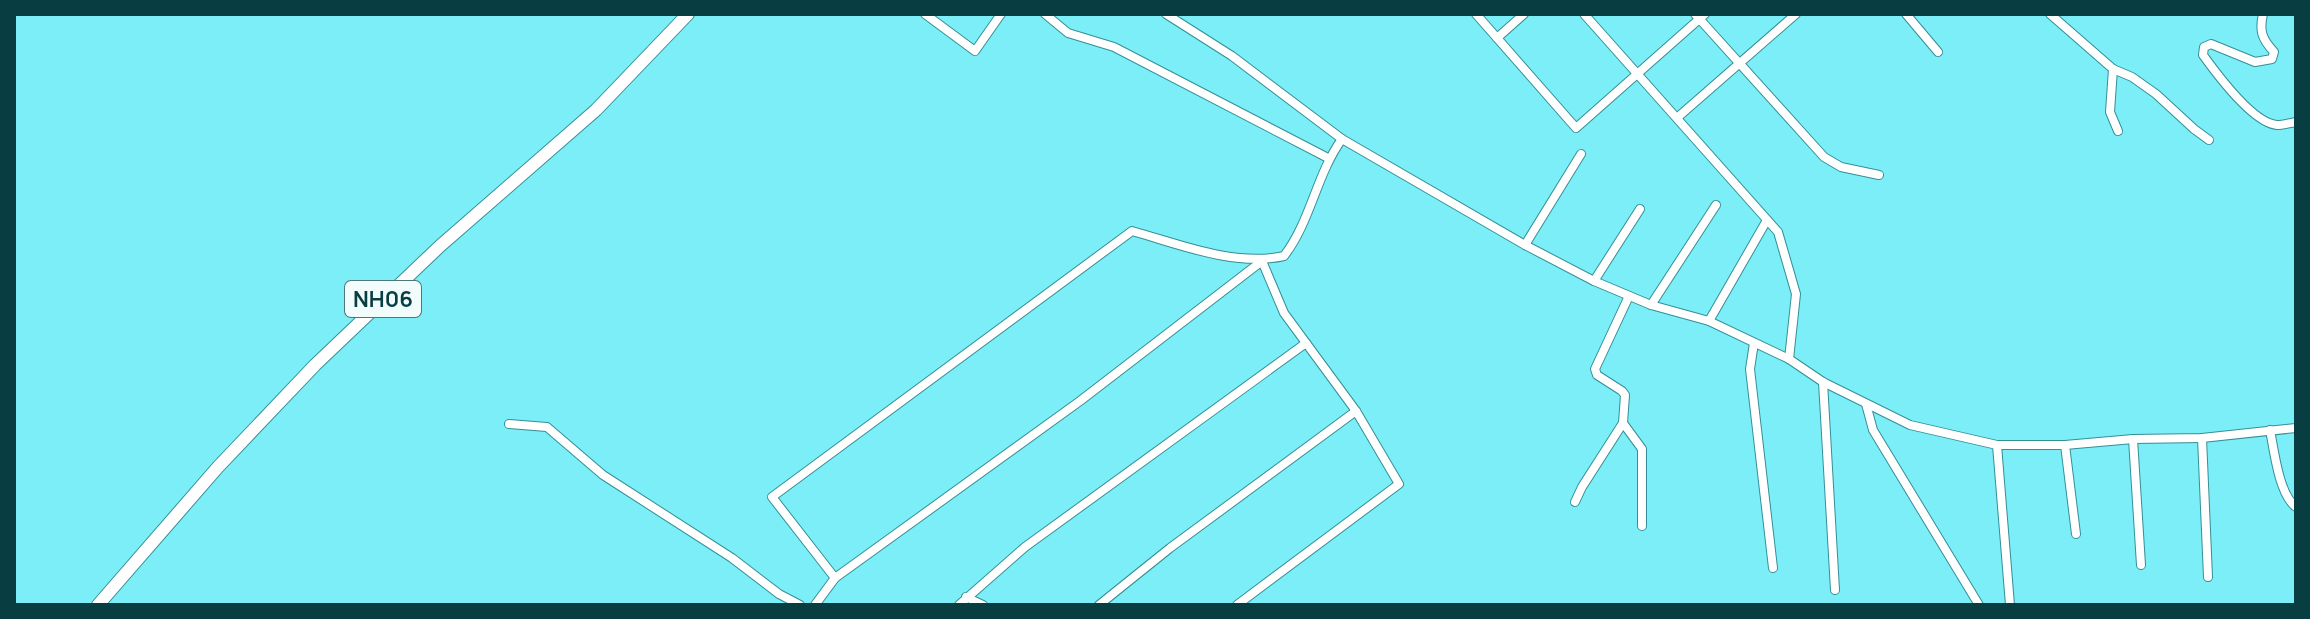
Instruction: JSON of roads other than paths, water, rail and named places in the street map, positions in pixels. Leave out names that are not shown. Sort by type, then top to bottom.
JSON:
[{"type":"main road","name":"NH06","points":[[98,605],[207,478],[315,365],[440,246],[596,110],[688,14]]},
{"type":"street","points":[[925,14],[975,51],[1001,14]]},
{"type":"street","points":[[1045,14],[1068,33],[1114,47],[1328,158]]},
{"type":"street","points":[[1166,14],[1232,56],[1342,139],[1525,245],[1629,296],[1709,321],[1789,359],[1823,382],[1910,425],[1997,445],[2202,438],[2296,428]]},
{"type":"street","points":[[1476,14],[1576,128],[1700,16],[1824,157],[1841,167],[1879,175]]},
{"type":"street","points":[[1497,38],[1524,14]]},
{"type":"street","points":[[1584,14],[1778,232],[1796,294],[1789,359]]},
{"type":"street","points":[[1678,117],[1796,14]]},
{"type":"street","points":[[1906,14],[1938,52]]},
{"type":"street","points":[[2050,14],[2113,69],[2132,77],[2156,94],[2209,140]]},
{"type":"street","points":[[2263,14],[2260,28],[2263,39],[2274,52],[2272,59],[2255,62],[2211,44],[2204,47],[2203,55],[2225,87],[2263,120],[2275,125],[2296,122]]},
{"type":"street","points":[[2113,69],[2110,112],[2118,131]]},
{"type":"street","points":[[835,578],[772,497],[1132,231],[1202,251],[1262,261],[1284,256],[1298,238],[1328,158],[1342,139]]},
{"type":"street","points":[[1525,245],[1581,154]]},
{"type":"street","points":[[1651,305],[1716,205]]},
{"type":"street","points":[[1594,281],[1640,209]]},
{"type":"street","points":[[1709,321],[1767,220]]},
{"type":"street","points":[[1237,605],[1399,484],[1356,411],[1284,313],[1262,261]]},
{"type":"street","points":[[815,605],[835,578],[1080,401],[1262,261]]},
{"type":"street","points":[[1575,502],[1623,423],[1625,395],[1597,375],[1595,369],[1629,296]]},
{"type":"street","points":[[959,605],[1025,547],[1306,343]]},
{"type":"street","points":[[1754,343],[1750,369],[1773,568]]},
{"type":"street","points":[[1823,382],[1835,590]]},
{"type":"street","points":[[1866,404],[1873,430],[1966,578],[1979,605]]},
{"type":"street","points":[[1099,605],[1170,548],[1356,411]]},
{"type":"street","points":[[1623,423],[1642,449],[1642,526]]},
{"type":"street","points":[[509,424],[547,427],[603,475],[800,605]]},
{"type":"street","points":[[2270,430],[2289,502],[2296,507]]},
{"type":"street","points":[[2202,438],[2208,577]]},
{"type":"street","points":[[2133,439],[2141,565]]},
{"type":"street","points":[[1997,445],[2010,605]]},
{"type":"street","points":[[2065,445],[2076,534]]},
{"type":"street","points":[[966,597],[983,605]]}]
